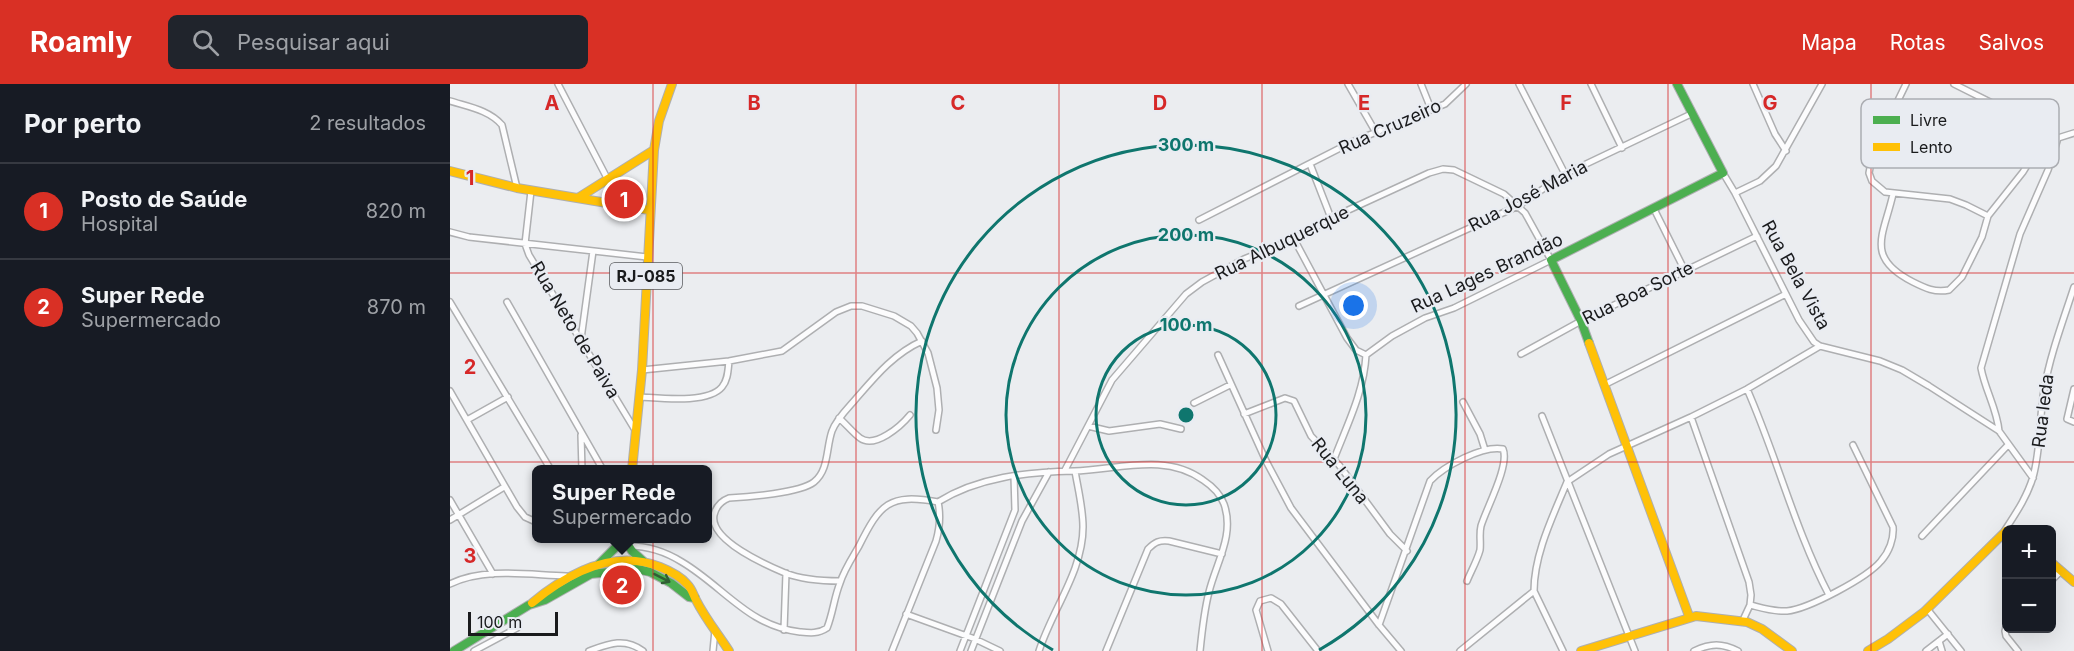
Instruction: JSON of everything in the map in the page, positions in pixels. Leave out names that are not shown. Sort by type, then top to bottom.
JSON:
[{"type":"street","points":[[558,84],[607,178]]},
{"type":"street","name":"RJ-085","points":[[633,465],[642,370],[654,150],[659,121],[672,84]]},
{"type":"street","points":[[1348,84],[1375,131]]},
{"type":"street","points":[[1421,84],[1431,109]]},
{"type":"street","name":"Rua Cruzeiro","points":[[1199,220],[1375,131],[1445,104],[1466,84]]},
{"type":"street","points":[[1519,84],[1565,174]]},
{"type":"street","points":[[1591,84],[1622,148]]},
{"type":"street","name":"Rua Bela Vista","points":[[1677,84],[1808,334],[1820,346],[1861,355],[1902,370],[1999,431],[2033,478]]},
{"type":"street","points":[[1753,84],[1775,134],[1786,151]]},
{"type":"street","points":[[1736,193],[1760,181],[1771,172],[1786,151],[1822,84]]},
{"type":"street","points":[[1899,99],[1906,84]]},
{"type":"street","points":[[1957,84],[1986,99]]},
{"type":"street","points":[[450,101],[487,112],[502,125],[517,188]]},
{"type":"street","name":"Rua José Maria","points":[[1299,306],[1518,206],[1565,174],[1691,114]]},
{"type":"street","points":[[2059,138],[2074,133]]},
{"type":"street","points":[[578,198],[654,150]]},
{"type":"street","points":[[1310,164],[1331,218]]},
{"type":"street","points":[[1869,168],[1872,181],[1885,192],[1950,199],[1988,216]]},
{"type":"street","points":[[1893,194],[1881,231],[1880,245],[1883,254],[1890,266],[1901,275],[1933,291],[1949,290],[1962,277],[1982,237],[1988,216],[2025,168]]},
{"type":"street","points":[[1999,431],[1996,413],[1983,380],[1982,368],[2020,234],[2049,168]]},
{"type":"street","name":"Rua Albuquerque","points":[[1065,470],[1112,380],[1186,294],[1202,282],[1245,259],[1294,239],[1331,218],[1429,173],[1443,169],[1454,170],[1504,194],[1525,213],[1551,260]]},
{"type":"street","points":[[450,171],[531,191],[649,210]]},
{"type":"street","name":"Rua Lages Brandão","points":[[1366,356],[1392,336],[1425,318],[1454,308],[1723,173]]},
{"type":"street","name":"Rua Neto de Paiva","points":[[531,191],[525,244],[539,273],[636,431]]},
{"type":"street","points":[[1654,209],[1685,271]]},
{"type":"street","points":[[450,231],[469,237],[647,257]]},
{"type":"street","name":"Rua Boa Sorte","points":[[1521,354],[1581,321],[1757,236]]},
{"type":"street","points":[[1294,239],[1353,347],[1366,356],[1360,394],[1334,459]]},
{"type":"street","points":[[581,339],[593,251]]},
{"type":"street","points":[[1551,260],[1581,321],[1689,616]]},
{"type":"street","name":"Rua Ieda","points":[[2009,525],[2033,478],[2044,390],[2050,363],[2071,305],[2074,287]]},
{"type":"street","points":[[1604,385],[1786,294]]},
{"type":"street","points":[[450,302],[548,465]]},
{"type":"street","points":[[507,302],[600,465]]},
{"type":"street","points":[[642,370],[729,361],[782,351],[836,312],[851,306],[862,306],[894,316],[911,326],[922,341],[928,353],[939,397],[936,430]]},
{"type":"street","points":[[840,581],[815,580],[786,573],[735,547],[721,536],[714,521],[715,512],[720,503],[729,498],[795,490],[811,484],[823,471],[832,429],[839,418],[891,360],[907,348],[922,341]]},
{"type":"street","points":[[1563,651],[1534,591],[1534,576],[1567,482],[1609,454],[1747,389],[1820,346]]},
{"type":"street","points":[[1218,355],[1266,461],[1292,508],[1401,651]]},
{"type":"street","points":[[640,397],[705,396],[723,386],[729,361]]},
{"type":"street","points":[[1194,403],[1230,385]]},
{"type":"street","points":[[1747,389],[1767,435],[1807,546],[1829,595]]},
{"type":"street","points":[[2074,389],[2067,419],[2074,422]]},
{"type":"street","points":[[450,391],[504,487],[525,517],[532,520]]},
{"type":"street","points":[[467,420],[508,398]]},
{"type":"street","name":"Rua Luna","points":[[1244,414],[1285,398],[1294,401],[1311,436],[1334,459],[1390,534],[1407,550]]},
{"type":"street","points":[[1463,402],[1480,434],[1485,450]]},
{"type":"street","points":[[839,418],[861,439],[871,441],[901,426],[910,415]]},
{"type":"street","points":[[1542,416],[1635,651]]},
{"type":"street","points":[[1690,417],[1749,582],[1750,605],[1743,620]]},
{"type":"street","points":[[1088,426],[1109,431],[1160,424],[1182,429]]},
{"type":"street","points":[[581,432],[582,465]]},
{"type":"street","points":[[1750,605],[1788,611],[1804,606],[1829,595],[1869,572],[1881,561],[1894,536],[1893,527],[1853,445]]},
{"type":"street","points":[[1922,536],[2008,445]]},
{"type":"street","points":[[1379,625],[1430,481],[1448,467],[1485,450],[1503,449],[1505,454],[1493,498],[1480,531],[1480,549],[1467,581]]},
{"type":"street","points":[[633,543],[683,563],[752,616],[783,630],[821,632],[826,628],[840,581],[871,523],[880,510],[893,501],[911,498],[938,502],[974,483],[1065,470],[1149,464],[1185,469],[1214,488],[1223,502],[1228,526],[1222,554],[1209,591],[1200,651]]},
{"type":"street","points":[[1039,651],[1077,561],[1082,539],[1082,515],[1075,471]]},
{"type":"street","points":[[971,651],[1022,521],[1049,472]]},
{"type":"street","points":[[960,651],[1015,510],[1014,476]]},
{"type":"street","points":[[450,520],[504,487]]},
{"type":"street","points":[[450,500],[493,574]]},
{"type":"street","points":[[892,651],[936,541],[940,526],[938,502]]},
{"type":"street","points":[[1868,651],[1890,639],[1928,610],[2002,535]]},
{"type":"street","points":[[1106,651],[1148,549],[1154,543],[1161,540],[1169,541],[1222,554]]},
{"type":"street","points":[[599,564],[624,543]]},
{"type":"street","points":[[607,571],[621,560],[625,543]]},
{"type":"street","points":[[627,543],[632,551],[645,562]]},
{"type":"street","points":[[621,560],[637,570]]},
{"type":"street","points":[[453,651],[529,605],[550,587],[568,576],[599,564],[621,560],[645,562],[662,568],[690,586],[695,598],[729,651]]},
{"type":"street","points":[[2056,567],[2074,582]]},
{"type":"street","points":[[529,605],[545,600],[591,574],[607,571],[650,572],[671,583],[689,597],[695,598]]},
{"type":"street","points":[[2053,579],[2061,571]]},
{"type":"street","points":[[783,630],[786,573]]},
{"type":"street","points":[[450,584],[471,577],[493,574],[568,576]]},
{"type":"street","points":[[989,579],[998,582]]},
{"type":"street","points":[[1460,651],[1534,591]]},
{"type":"street","points":[[1268,651],[1256,610],[1260,601],[1271,598],[1281,604],[1318,651]]},
{"type":"street","points":[[1928,610],[1961,651]]},
{"type":"street","points":[[906,614],[975,639],[1000,651]]},
{"type":"street","points":[[1581,651],[1689,616],[1743,620],[1761,629],[1779,647],[1792,651]]},
{"type":"street","points":[[470,641],[476,650],[518,628]]},
{"type":"street","points":[[713,651],[715,630]]},
{"type":"street","points":[[2008,633],[2018,651]]},
{"type":"street","points":[[1926,651],[1948,634]]},
{"type":"street","points":[[1939,641],[1942,651]]},
{"type":"street","points":[[589,651],[618,642],[632,645],[643,651]]},
{"type":"street","points":[[1694,651],[1720,644],[1735,650]]},
{"type":"traffic: fast","points":[[1589,343],[1581,321],[1551,260],[1723,173],[1677,84]]},
{"type":"traffic: fast","points":[[599,564],[620,543]]},
{"type":"traffic: fast","points":[[627,543],[643,561]]},
{"type":"traffic: fast","points":[[454,651],[529,605],[545,600],[591,574],[637,569],[650,572],[671,583],[689,597],[695,598]]},
{"type":"traffic: slow","points":[[632,465],[642,370],[654,150],[659,121],[672,84]]},
{"type":"traffic: slow","points":[[578,198],[654,150]]},
{"type":"traffic: slow","points":[[450,171],[517,188],[649,210]]},
{"type":"traffic: slow","points":[[1589,343],[1689,616]]},
{"type":"traffic: slow","points":[[1868,651],[1924,612],[2002,535]]},
{"type":"traffic: slow","points":[[532,603],[560,582],[592,567],[608,562],[642,562],[667,570],[684,581],[729,651]]},
{"type":"traffic: slow","points":[[2056,566],[2074,582]]},
{"type":"traffic: slow","points":[[1581,651],[1696,616],[1747,622],[1762,629],[1792,651]]},
{"type":"place","name":"Posto de Saúde","points":[[624,199]]},
{"type":"place","name":"Super Rede","points":[[622,585]]}]
